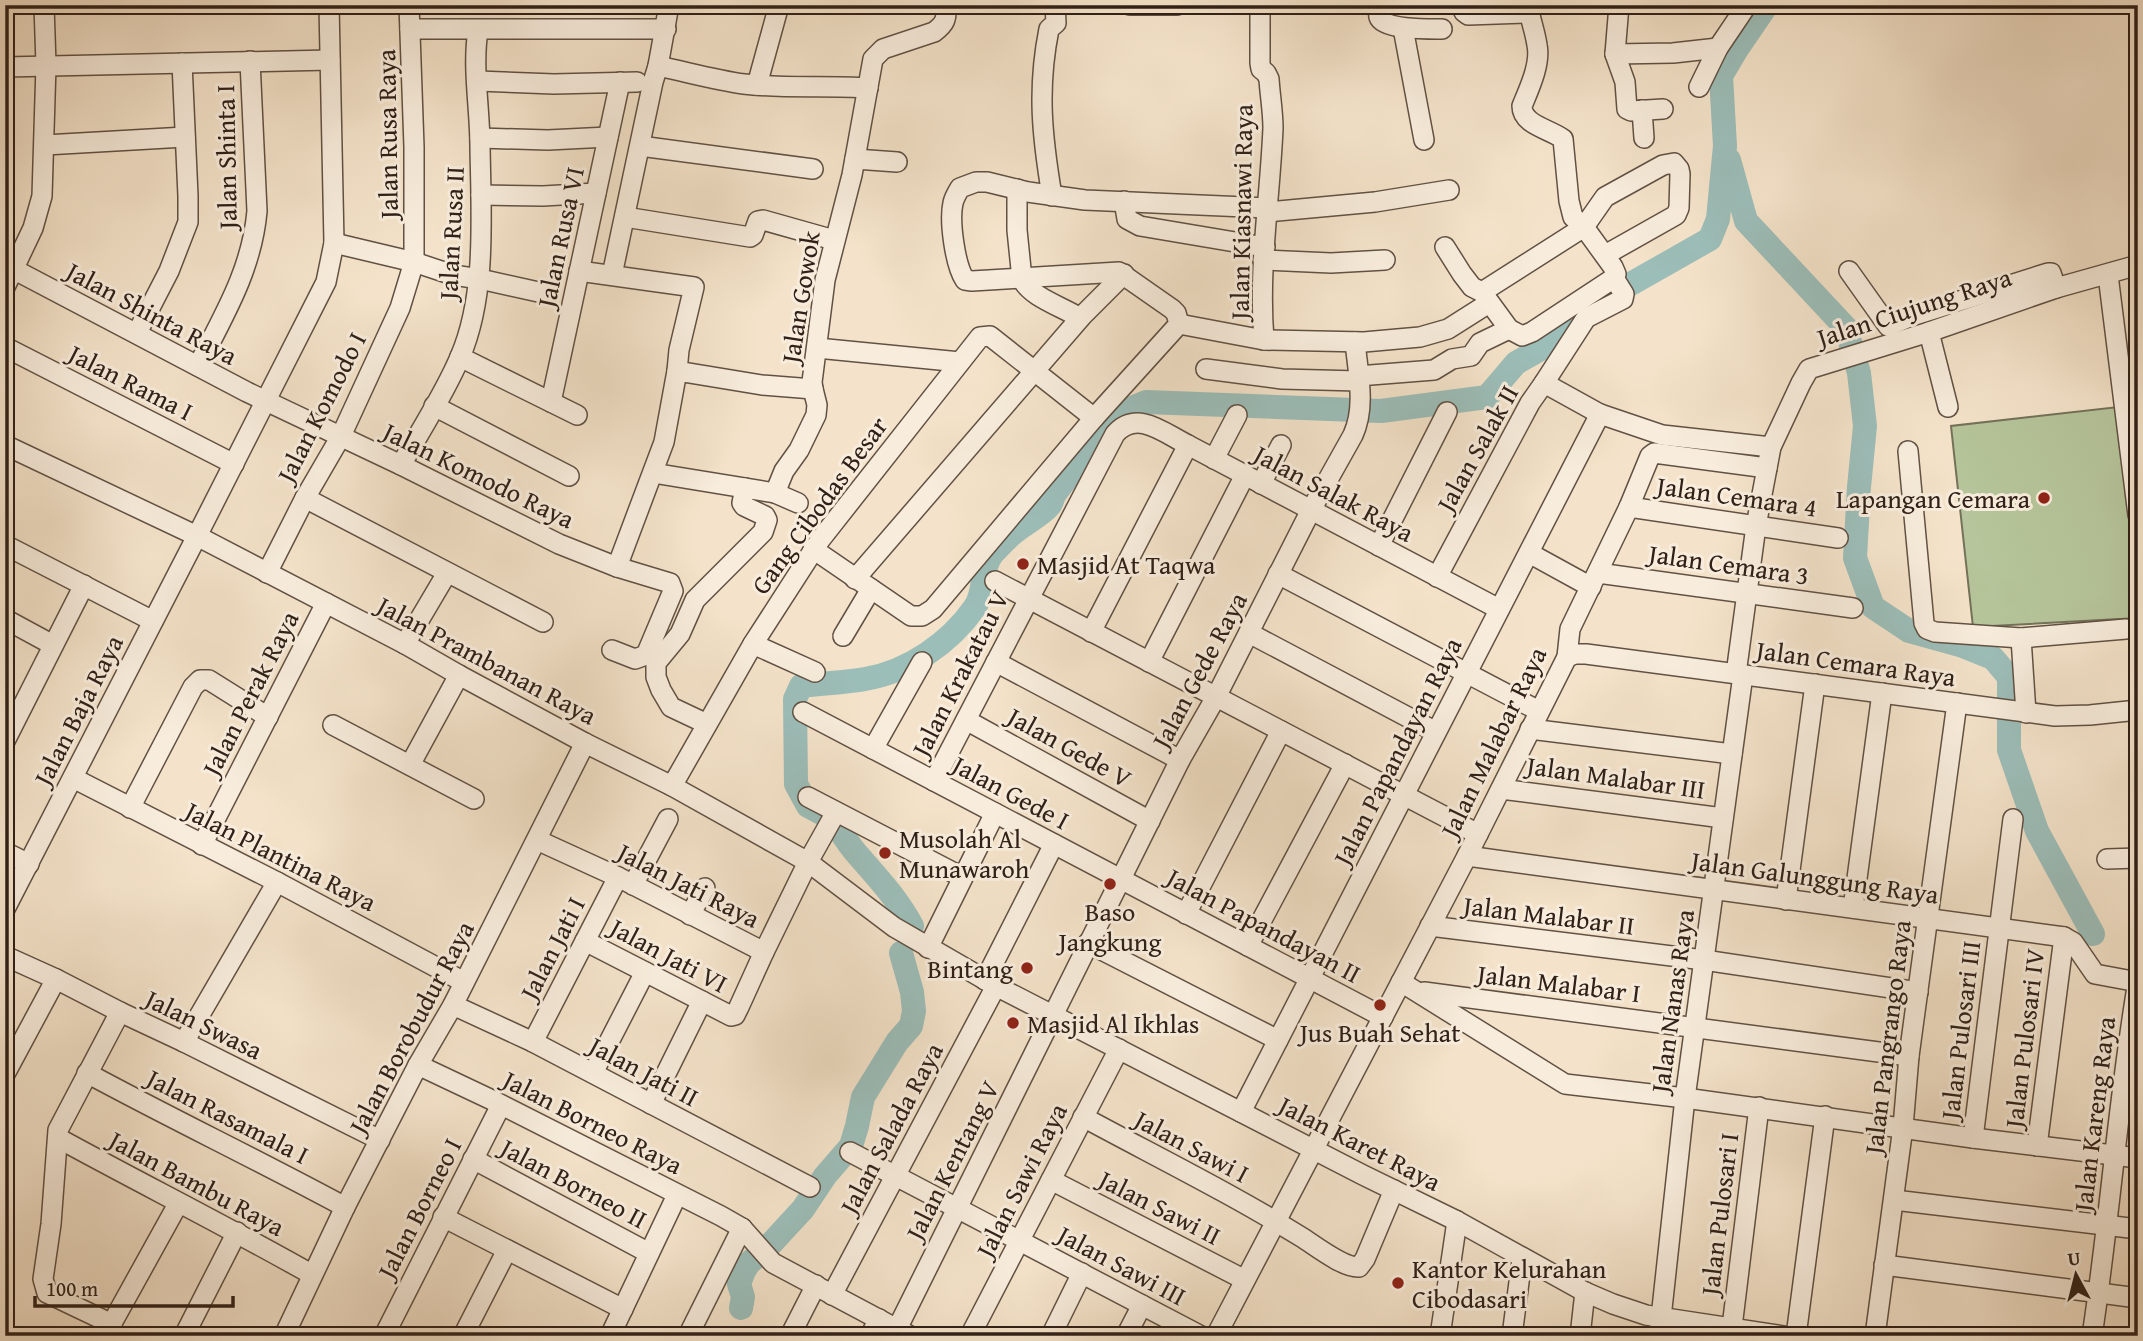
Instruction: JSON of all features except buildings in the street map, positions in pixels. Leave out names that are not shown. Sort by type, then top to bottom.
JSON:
[{"type":"street","points":[[10,279],[33,228],[42,196],[46,65],[44,5]]},
{"type":"street","name":"Jalan Baja Raya","points":[[5,909],[326,282],[334,243],[329,5]]},
{"type":"street","name":"Jalan Rusa Raya","points":[[409,5],[414,262]]},
{"type":"street","points":[[612,275],[669,5]]},
{"type":"street","points":[[757,85],[779,5]]},
{"type":"street","name":"Jalan Gowok","points":[[677,371],[762,385],[813,389],[821,303],[855,159],[873,59],[891,46],[940,28],[947,17],[946,5]]},
{"type":"street","points":[[1052,196],[1042,139],[1041,93],[1047,35],[1050,26],[1056,23],[1055,5]]},
{"type":"street","points":[[1130,5],[1167,6]]},
{"type":"street","name":"Jalan Kiasnawi Raya","points":[[1261,5],[1260,63],[1269,79],[1273,125],[1261,310],[1264,340]]},
{"type":"street","points":[[1379,5],[1380,20],[1403,28],[1442,29]]},
{"type":"street","points":[[1445,247],[1472,287],[1485,298],[1509,330],[1520,335],[1526,335],[1619,285],[1615,271],[1605,255],[1573,217],[1563,139],[1523,117],[1522,106],[1537,61],[1538,47],[1529,9],[1468,15],[1461,5]]},
{"type":"street","points":[[1619,5],[1615,54],[1625,82],[1627,109],[1663,109]]},
{"type":"street","points":[[1699,87],[1718,48],[1746,5]]},
{"type":"street","points":[[1403,28],[1424,141]]},
{"type":"street","points":[[410,29],[666,29]]},
{"type":"street","name":"Jalan Rusa II","points":[[401,465],[460,357],[473,317],[480,279],[480,138],[474,54],[478,30]]},
{"type":"street","points":[[1615,54],[1673,53],[1718,48]]},
{"type":"street","points":[[5,67],[330,60]]},
{"type":"street","name":"Jalan Shinta I","points":[[198,366],[239,285],[252,250],[256,229],[250,61]]},
{"type":"street","points":[[137,333],[169,271],[188,222],[182,63]]},
{"type":"street","points":[[658,66],[757,85],[868,88]]},
{"type":"street","name":"Jalan Rusa VI","points":[[478,81],[554,84],[629,82],[608,137],[551,402]]},
{"type":"street","points":[[1642,110],[1644,138]]},
{"type":"street","points":[[45,145],[185,137]]},
{"type":"street","points":[[480,138],[548,140],[608,137]]},
{"type":"street","points":[[639,146],[813,169]]},
{"type":"street","points":[[855,159],[897,162]]},
{"type":"street","points":[[1179,324],[1264,340],[1355,342],[1420,337],[1448,329],[1485,298],[1584,227],[1605,197],[1662,165],[1674,163],[1679,169],[1679,208],[1676,215],[1605,255]]},
{"type":"street","points":[[1179,324],[1176,313],[1119,272],[1022,279],[965,279],[961,273],[953,232],[952,205],[960,188],[975,182],[987,182],[1085,200],[1268,210],[1375,202],[1449,190]]},
{"type":"street","points":[[1017,189],[1017,230],[1025,286],[1080,318]]},
{"type":"street","points":[[481,195],[596,193]]},
{"type":"street","points":[[1124,201],[1127,219],[1140,226],[1264,254],[1331,263],[1385,260]]},
{"type":"street","points":[[625,217],[750,237],[758,221],[763,220],[834,240]]},
{"type":"street","name":"Jalan Rusa Raya","points":[[334,243],[414,262],[453,275],[543,293]]},
{"type":"street","name":"Jalan Komodo I","points":[[267,573],[305,498],[341,436],[400,308],[414,262]]},
{"type":"street","name":"Jalan Ciujung Raya","points":[[1739,674],[1756,526],[1771,447],[1806,373],[1810,369],[1888,338],[1929,332],[2056,288],[2138,265]]},
{"type":"street","points":[[579,271],[694,287],[679,350],[664,442],[617,567]]},
{"type":"street","points":[[1849,271],[1888,338],[1937,308],[2048,272],[2051,273],[2056,288]]},
{"type":"street","points":[[843,636],[863,584],[1033,372],[1080,318],[1124,274]]},
{"type":"street","points":[[2108,275],[2138,515]]},
{"type":"street","name":"Jalan Shinta Raya","points":[[10,279],[137,333],[266,402]]},
{"type":"street","name":"Jalan Salak II","points":[[1437,577],[1530,403],[1584,320],[1621,301],[1619,285]]},
{"type":"street","points":[[813,549],[911,616],[922,616],[930,612],[1094,418],[1179,324]]},
{"type":"street","points":[[1206,369],[1282,379],[1358,378],[1434,370],[1452,359],[1471,356],[1480,343],[1509,330]]},
{"type":"street","points":[[1929,332],[1948,407]]},
{"type":"street","name":"Gang Cibodas Besar","points":[[672,786],[753,644],[813,549],[980,337],[990,336],[1033,372]]},
{"type":"street","name":"Jalan Gede Raya","points":[[1055,1016],[1088,943],[1180,760],[1216,697],[1358,424],[1360,401],[1355,342]]},
{"type":"street","name":"Jalan Rama I","points":[[5,347],[234,464]]},
{"type":"street","points":[[817,348],[960,362]]},
{"type":"street","points":[[460,357],[577,415]]},
{"type":"street","points":[[1033,372],[1094,418]]},
{"type":"street","points":[[1544,383],[1600,414],[1662,435],[1771,447]]},
{"type":"street","points":[[775,493],[784,471],[799,450],[816,415],[817,405],[813,389]]},
{"type":"street","name":"Jalan Komodo Raya","points":[[266,402],[401,465],[559,544],[672,586],[671,595],[646,655],[635,659],[612,650]]},
{"type":"street","points":[[434,406],[569,475]]},
{"type":"street","points":[[1379,546],[1447,412]]},
{"type":"street","name":"Jalan Papandayan Raya","points":[[1241,1112],[1600,414]]},
{"type":"street","points":[[1214,459],[1237,415]]},
{"type":"street","name":"Jalan Salak Raya","points":[[1144,423],[1499,610]]},
{"type":"street","name":"Jalan Krakatau V","points":[[934,781],[1115,433],[1125,424],[1144,423]]},
{"type":"street","points":[[1091,632],[1188,445]]},
{"type":"street","points":[[1150,662],[1253,480],[1281,445]]},
{"type":"street","points":[[1908,451],[1926,627],[1935,632],[2021,638],[2126,629]]},
{"type":"street","name":"Jalan Prambanan Raya","points":[[8,453],[198,536],[405,644],[585,743],[672,786],[808,862],[894,927],[924,945]]},
{"type":"street","name":"Jalan Malabar Raya","points":[[1216,1336],[1382,1017],[1409,986],[1430,926],[1567,657],[1570,629],[1652,454],[1767,468]]},
{"type":"street","points":[[653,473],[775,493],[798,503]]},
{"type":"street","points":[[707,724],[671,707],[660,690],[654,670],[656,663],[680,634],[695,600],[763,532],[767,520],[765,516],[742,503],[745,488]]},
{"type":"street","points":[[305,498],[543,622]]},
{"type":"street","name":"Jalan Cemara 4","points":[[1629,507],[1838,538]]},
{"type":"street","points":[[5,545],[153,621]]},
{"type":"street","points":[[1529,553],[1595,580]]},
{"type":"street","points":[[405,644],[447,573]]},
{"type":"street","points":[[1279,574],[1466,673],[1535,720],[1732,754]]},
{"type":"street","name":"Jalan Cemara 3","points":[[1595,580],[1747,593],[1853,608]]},
{"type":"street","points":[[995,581],[1478,834]]},
{"type":"street","points":[[5,741],[84,585]]},
{"type":"street","name":"Jalan Perak Raya","points":[[202,845],[326,603]]},
{"type":"street","points":[[5,619],[53,645]]},
{"type":"street","points":[[1249,633],[1436,732]]},
{"type":"street","points":[[2021,638],[2024,713]]},
{"type":"street","points":[[753,644],[815,672]]},
{"type":"street","name":"Jalan Cemara Raya","points":[[1567,657],[1580,653],[2024,713],[2073,716],[2138,710]]},
{"type":"street","points":[[873,749],[922,662]]},
{"type":"street","points":[[996,662],[1180,760]]},
{"type":"street","name":"Jalan Nanas Raya","points":[[1660,1327],[1685,1098],[1732,754],[1739,674]]},
{"type":"street","points":[[410,765],[459,675]]},
{"type":"street","points":[[131,808],[193,687],[200,680],[209,680],[268,717]]},
{"type":"street","points":[[1786,900],[1815,684]]},
{"type":"street","points":[[1853,908],[1882,693]]},
{"type":"street","name":"Jalan Pangrango Raya","points":[[1875,1336],[1903,1127],[1909,1056],[1957,703]]},
{"type":"street","name":"Jalan Gede I","points":[[803,712],[1120,879]]},
{"type":"street","name":"Jalan Gede V","points":[[966,719],[1150,821]]},
{"type":"street","points":[[333,725],[474,799]]},
{"type":"street","points":[[1186,914],[1281,731]]},
{"type":"street","name":"Jalan Borobudur Raya","points":[[285,1335],[311,1274],[418,1065],[453,1005],[585,743]]},
{"type":"street","points":[[1248,946],[1345,764]]},
{"type":"street","name":"Jalan Plantina Raya","points":[[73,778],[277,882],[464,982]]},
{"type":"street","name":"Jalan Malabar III","points":[[1501,789],[1723,818]]},
{"type":"street","points":[[808,797],[962,877]]},
{"type":"street","name":"Jalan Jati Raya","points":[[537,840],[625,881],[764,952],[836,812]]},
{"type":"street","points":[[924,945],[995,813]]},
{"type":"street","name":"Jalan Jati I","points":[[533,1042],[585,941],[668,819]]},
{"type":"street","name":"Jalan Pulosari III","points":[[1973,1138],[2013,819]]},
{"type":"street","name":"Jalan Salada Raya","points":[[790,1336],[824,1290],[895,1175],[991,983],[1054,844]]},
{"type":"street","points":[[5,852],[29,864]]},
{"type":"street","name":"Jalan Galunggung Raya","points":[[1467,856],[2064,937]]},
{"type":"street","points":[[2107,859],[2138,858]]},
{"type":"street","name":"Jalan Papandayan II","points":[[1120,879],[1382,1017]]},
{"type":"street","points":[[184,1042],[277,882]]},
{"type":"street","points":[[690,915],[705,888]]},
{"type":"street","name":"Jalan Malabar II","points":[[1430,926],[1704,960],[1918,992]]},
{"type":"street","points":[[2064,937],[2073,942],[2095,974],[2136,981]]},
{"type":"street","name":"Jalan Pulosari IV","points":[[2037,1146],[2064,937]]},
{"type":"street","name":"Jalan Jati VI","points":[[585,941],[727,1016],[735,1015],[764,952]]},
{"type":"street","points":[[1088,943],[1278,1040]]},
{"type":"street","name":"Jalan Karet Raya","points":[[924,945],[991,983],[1457,1221],[1585,1292],[1660,1327],[1732,1327],[1784,1336]]},
{"type":"street","name":"Jalan Swasa","points":[[5,956],[380,1140]]},
{"type":"street","points":[[593,1073],[645,972]]},
{"type":"street","points":[[5,1074],[56,979]]},
{"type":"street","name":"Jalan Kareng Raya","points":[[2092,1336],[2115,1155],[2130,1085],[2136,981]]},
{"type":"street","points":[[1409,986],[1565,1084],[2138,1158]]},
{"type":"street","name":"Jalan Malabar I","points":[[1409,986],[1909,1056]]},
{"type":"street","points":[[651,1104],[702,1001]]},
{"type":"street","name":"Jalan Jati II","points":[[453,1005],[533,1042],[810,1187]]},
{"type":"street","points":[[120,1012],[60,1124],[43,1279],[45,1291],[109,1330],[178,1204]]},
{"type":"street","name":"Jalan Kentang V","points":[[903,1332],[958,1208],[1055,1016]]},
{"type":"street","name":"Jalan Sawi Raya","points":[[970,1336],[1119,1049]]},
{"type":"street","name":"Jalan Borneo Raya","points":[[418,1065],[746,1232]]},
{"type":"street","name":"Jalan Rasamala I","points":[[87,1073],[345,1207]]},
{"type":"street","name":"Jalan Borneo I","points":[[384,1336],[501,1105]]},
{"type":"street","name":"Jalan Pulosari I","points":[[1732,1327],[1759,1107]]},
{"type":"street","points":[[1796,1336],[1825,1116]]},
{"type":"street","name":"Jalan Sawi I","points":[[1083,1117],[1275,1221],[1338,1260],[1357,1268],[1365,1259],[1394,1190]]},
{"type":"street","name":"Jalan Bambu Raya","points":[[58,1138],[311,1274]]},
{"type":"street","name":"Jalan Sawi III","points":[[850,1153],[1201,1336]]},
{"type":"street","name":"Jalan Borneo II","points":[[473,1159],[649,1253]]},
{"type":"street","name":"Jalan Sawi II","points":[[1051,1180],[1245,1280]]},
{"type":"street","points":[[610,1336],[677,1195]]},
{"type":"street","points":[[1894,1200],[2138,1229]]},
{"type":"street","points":[[443,1217],[623,1309]]},
{"type":"street","points":[[1440,1336],[1457,1221]]},
{"type":"street","points":[[184,1336],[237,1232]]},
{"type":"street","points":[[688,1336],[746,1232],[773,1263],[824,1290],[874,1327],[903,1332]]},
{"type":"street","points":[[463,1336],[507,1250]]},
{"type":"street","points":[[1512,1336],[1522,1259]]},
{"type":"street","points":[[1884,1265],[2138,1298]]},
{"type":"street","points":[[1051,1336],[1082,1273]]},
{"type":"street","points":[[1580,1336],[1585,1292]]},
{"type":"street","points":[[1126,1336],[1142,1305]]},
{"type":"green space","name":"Lapangan Cemara","points":[[2118,407],[2138,570],[2138,618],[1973,627],[1951,426]]},
{"type":"waterway","points":[[821,813],[808,806],[796,784],[795,699],[801,686],[881,675],[912,663],[941,644],[975,607],[986,567],[993,553],[1013,533],[1047,509],[1054,495],[1107,425],[1122,412],[1146,402],[1381,411],[1487,397],[1516,363],[1562,337],[1583,311],[1710,239],[1718,219],[1725,146],[1721,76],[1767,5]]},
{"type":"waterway","points":[[1729,160],[1746,221],[1846,328],[1859,373],[1865,426],[1855,558],[1873,607],[1909,631],[1963,646],[1993,658],[2009,677],[2009,750],[2037,831],[2093,934]]},
{"type":"waterway","points":[[833,823],[893,897],[912,926]]},
{"type":"waterway","points":[[741,1308],[743,1297],[739,1284],[744,1271],[803,1209],[825,1176],[851,1146],[863,1097],[897,1042],[911,1026],[914,1011],[912,992],[901,953]]},
{"type":"place","name":"Lapangan Cemara","points":[[2044,498]]},
{"type":"place","name":"Masjid At Taqwa","points":[[1023,564]]},
{"type":"place","name":"Musolah Al Munawaroh","points":[[885,853]]},
{"type":"place","name":"Baso Jangkung","points":[[1110,884]]},
{"type":"place","name":"Bintang","points":[[1027,968]]},
{"type":"place","name":"Jus Buah Sehat","points":[[1380,1005]]},
{"type":"place","name":"Masjid Al Ikhlas","points":[[1013,1023]]},
{"type":"place","name":"Kantor Kelurahan Cibodasari","points":[[1398,1283]]}]
